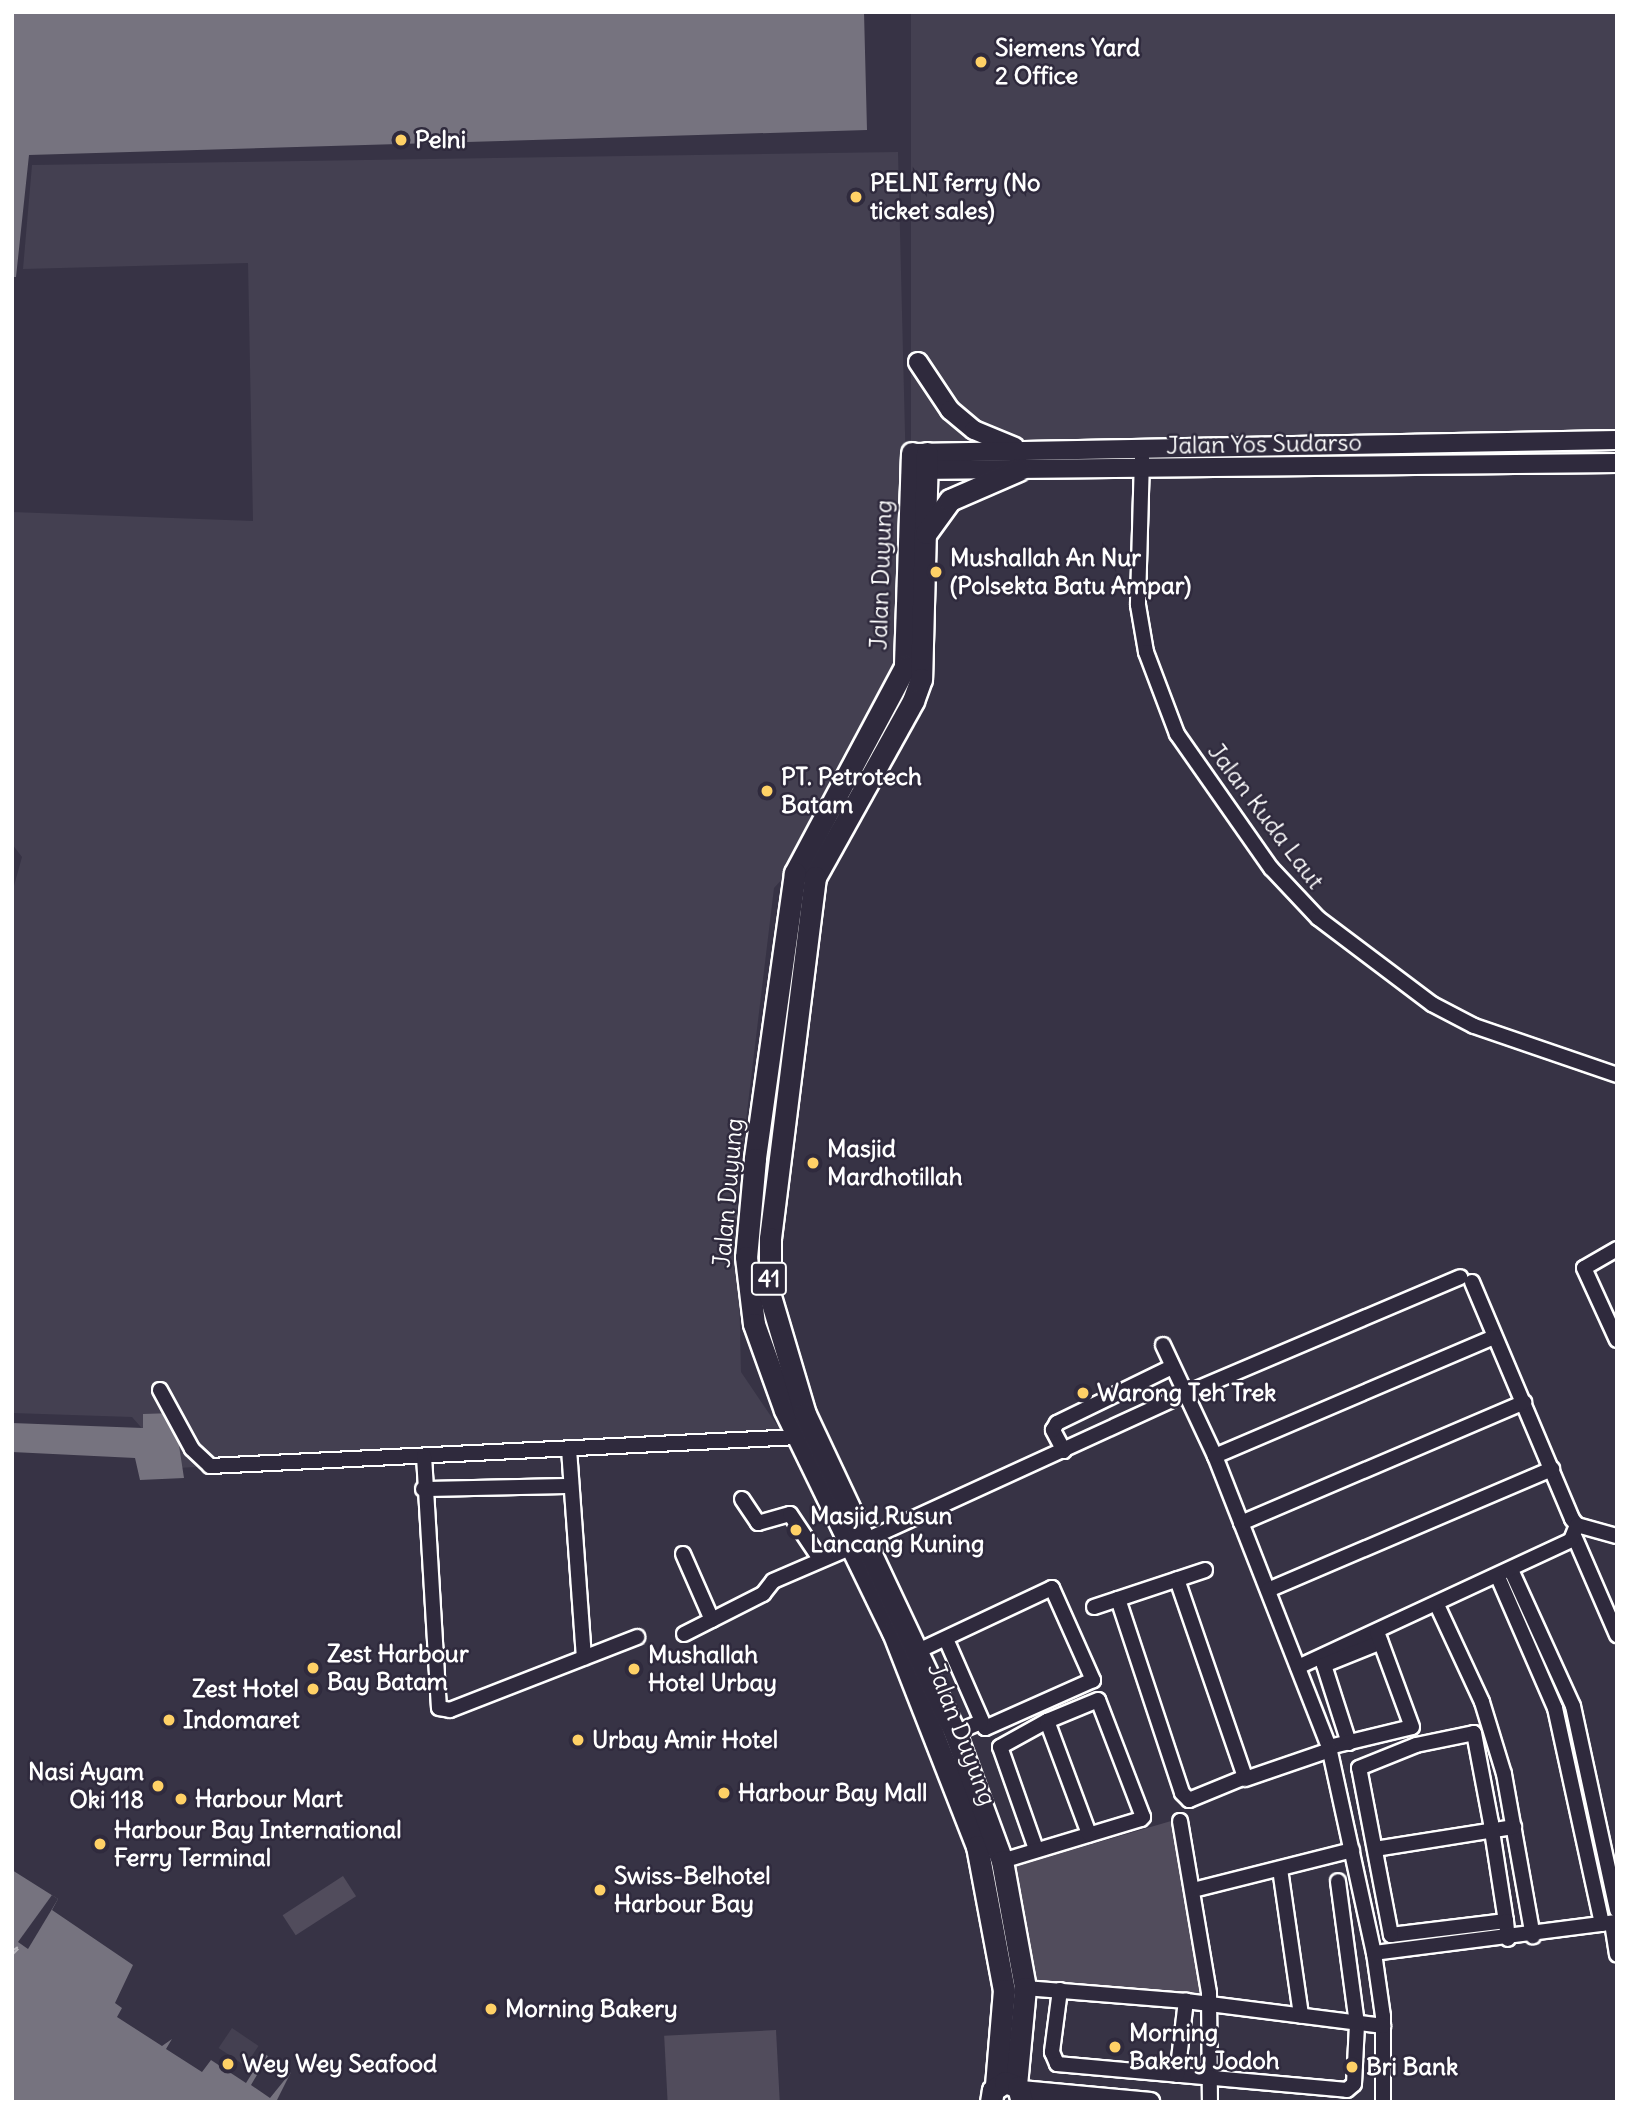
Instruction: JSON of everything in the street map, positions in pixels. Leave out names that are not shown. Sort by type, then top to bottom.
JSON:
[{"type":"highway","name":"Jalan Duyung","points":[[919,462],[925,536],[924,635],[918,689],[825,852],[811,893],[770,1238],[773,1318],[805,1414],[859,1544],[946,1727],[987,1882],[1004,2000],[1009,2093]]},
{"type":"highway","name":"Jalan Duyung","points":[[919,462],[905,667],[795,873],[755,1159],[746,1257],[750,1309],[798,1437],[918,1651],[946,1727],[1002,1861],[1026,1988],[1009,2093]]},
{"type":"highway","points":[[925,536],[950,500],[1019,470]]},
{"type":"highway","points":[[755,1159],[779,1161]]},
{"type":"main road","points":[[918,362],[950,410],[974,430],[1019,449]]},
{"type":"main road","name":"Jalan Yos Sudarso","points":[[919,462],[1019,449],[1617,440]]},
{"type":"main road","name":"Jalan Yos Sudarso","points":[[919,462],[1019,470],[1617,463]]},
{"type":"main road","points":[[1009,2093],[1150,2102]]},
{"type":"street","name":"Jalan Kuda Laut","points":[[1142,446],[1143,534],[1138,605],[1146,652],[1177,734],[1271,868],[1318,918],[1432,1004],[1475,1026],[1617,1075]]},
{"type":"street","points":[[1617,1249],[1584,1268],[1617,1340]]},
{"type":"street","points":[[684,1633],[763,1594],[769,1583],[820,1559],[859,1544],[1185,1394],[1466,1279],[1524,1402],[1614,1618],[1617,1635]]},
{"type":"street","points":[[1215,1456],[1494,1337]]},
{"type":"street","points":[[1163,1345],[1215,1456],[1329,1749],[1374,1953],[1383,2026],[1383,2102]]},
{"type":"street","points":[[1063,1451],[1053,1426],[1172,1367]]},
{"type":"street","points":[[160,1390],[192,1450],[210,1466],[798,1437]]},
{"type":"street","points":[[1241,1523],[1524,1402]]},
{"type":"street","points":[[569,1449],[584,1657]]},
{"type":"street","points":[[424,1456],[423,1489],[439,1708],[450,1710],[638,1637]]},
{"type":"street","points":[[1268,1590],[1552,1469]]},
{"type":"street","points":[[423,1489],[570,1486]]},
{"type":"street","points":[[742,1499],[758,1523],[793,1515],[820,1559]]},
{"type":"street","points":[[1349,1743],[1324,1665],[1504,1573],[1576,1531],[1617,1536]]},
{"type":"street","points":[[683,1554],[712,1620]]},
{"type":"street","points":[[1094,1607],[1205,1570]]},
{"type":"street","points":[[1504,1573],[1573,1706],[1617,1955]]},
{"type":"street","points":[[1504,1573],[1555,1708],[1612,1920]]},
{"type":"street","points":[[1177,1579],[1245,1779]]},
{"type":"street","points":[[918,1651],[1052,1588],[1092,1673],[1088,1685],[989,1728],[981,1722],[946,1639]]},
{"type":"street","points":[[1118,1600],[1185,1799],[1329,1749],[1412,1727],[1379,1637]]},
{"type":"street","points":[[1437,1605],[1490,1727],[1514,1828],[1533,1936]]},
{"type":"street","points":[[1298,1667],[1379,1637]]},
{"type":"street","points":[[1002,1861],[1141,1819],[1143,1811],[1100,1702],[1047,1721],[1000,1747],[1036,1849]]},
{"type":"street","points":[[1047,1721],[1088,1834]]},
{"type":"street","points":[[946,1727],[981,1722]]},
{"type":"street","points":[[1506,1921],[1391,1935],[1359,1768],[1416,1745],[1474,1733],[1492,1831],[1506,1921],[1508,1939]]},
{"type":"street","points":[[1180,1821],[1209,2004],[1210,2102]]},
{"type":"street","points":[[1375,1849],[1514,1828]]},
{"type":"street","points":[[1193,1890],[1352,1850]]},
{"type":"street","points":[[1280,1868],[1301,2015]]},
{"type":"street","points":[[1060,1990],[1053,2062],[1346,2090],[1354,2084],[1357,2024],[1338,1881]]},
{"type":"street","points":[[1374,1953],[1533,1936],[1612,1920]]},
{"type":"street","points":[[1474,1942],[1475,1925]]},
{"type":"street","points":[[1026,1988],[1186,2001],[1383,2026]]},
{"type":"street","points":[[1177,2075],[1186,2001]]},
{"type":"shaded area","points":[[12,12],[864,12],[867,130],[29,155],[16,277],[12,277]]},
{"type":"shaded area","points":[[911,12],[1617,12],[1617,446],[911,446]]},
{"type":"shaded area","points":[[898,152],[911,673],[808,851],[774,888],[737,1195],[741,1372],[785,1437],[177,1468],[132,1417],[12,1413],[12,893],[22,857],[12,844],[12,512],[253,521],[248,263],[23,269],[32,165]]},
{"type":"shaded area","points":[[174,1413],[184,1478],[140,1480],[135,1458],[12,1452],[12,1423],[143,1428],[143,1414]]},
{"type":"shaded area","points":[[1178,1819],[1208,2002],[1027,1987],[1013,1867]]},
{"type":"shaded area","points":[[12,1870],[58,1899],[52,1910],[133,1965],[115,2003],[122,2008],[117,2017],[162,2046],[172,2039],[166,2049],[202,2072],[211,2060],[246,2083],[264,2054],[268,2056],[251,2085],[270,2098],[291,2072],[276,2102],[12,2102]]},
{"type":"shaded area","points":[[343,1876],[356,1896],[296,1935],[283,1915]]},
{"type":"shaded area","points":[[232,2028],[259,2046],[245,2066],[219,2048]]},
{"type":"shaded area","points":[[776,2030],[780,2102],[668,2102],[664,2036]]},
{"type":"pier","points":[[52,1895],[58,1899],[28,1949],[18,1942]]},
{"type":"ferry route","points":[[12,1955],[22,1945]]},
{"type":"ferry route","points":[[12,1951],[18,1947]]},
{"type":"place","name":"Siemens Yard 2 Office","points":[[981,62]]},
{"type":"place","name":"Pelni","points":[[401,140]]},
{"type":"place","name":"PELNI ferry (No ticket sales)","points":[[856,197]]},
{"type":"place","name":"Mushallah An Nur (Polsekta Batu Ampar)","points":[[936,572]]},
{"type":"place","name":"PT. Petrotech Batam","points":[[767,791]]},
{"type":"place","name":"Masjid Mardhotillah","points":[[813,1163]]},
{"type":"place","name":"Warong Teh Trek","points":[[1083,1393]]},
{"type":"place","name":"Masjid Rusun Lancang Kuning","points":[[796,1530]]},
{"type":"place","name":"Zest Harbour Bay Batam","points":[[313,1668]]},
{"type":"place","name":"Mushallah Hotel Urbay","points":[[634,1669]]},
{"type":"place","name":"Zest Hotel","points":[[313,1689]]},
{"type":"place","name":"Indomaret","points":[[169,1720]]},
{"type":"place","name":"Urbay Amir Hotel","points":[[578,1740]]},
{"type":"place","name":"Nasi Ayam Oki 118","points":[[158,1786]]},
{"type":"place","name":"Harbour Bay Mall","points":[[724,1793]]},
{"type":"place","name":"Harbour Mart","points":[[181,1799]]},
{"type":"place","name":"Harbour Bay International Ferry Terminal","points":[[100,1844]]},
{"type":"place","name":"Swiss-Belhotel Harbour Bay","points":[[600,1890]]},
{"type":"place","name":"Morning Bakery","points":[[491,2009]]},
{"type":"place","name":"Morning Bakery Jodoh","points":[[1115,2047]]},
{"type":"place","name":"Wey Wey Seafood","points":[[228,2064]]},
{"type":"place","name":"Bri Bank","points":[[1352,2067]]}]
